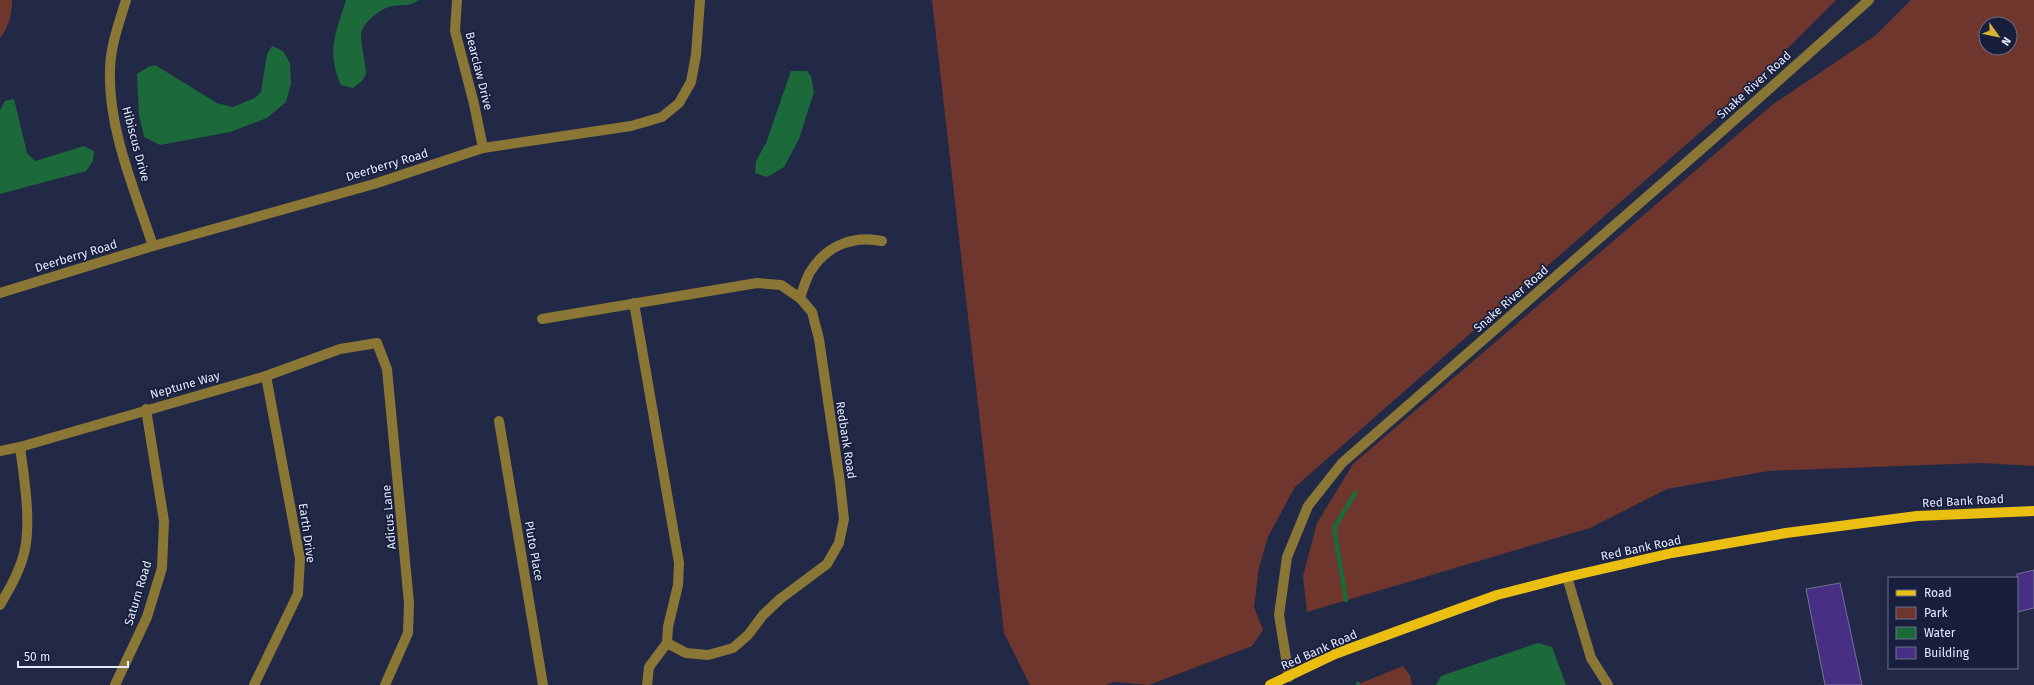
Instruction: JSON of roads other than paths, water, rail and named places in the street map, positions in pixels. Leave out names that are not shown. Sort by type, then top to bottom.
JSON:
[{"type":"main road","name":"Red Bank Road","points":[[1270,685],[1335,654],[1497,595],[1567,577],[1672,554],[1786,533],[1917,516],[2034,511]]},
{"type":"street","name":"Hibiscus Drive","points":[[126,0],[115,37],[110,71],[113,115],[153,246]]},
{"type":"street","name":"Bearclaw Drive","points":[[457,0],[455,31],[474,104],[483,148]]},
{"type":"street","name":"Deerberry Road","points":[[0,293],[153,246],[374,184],[483,148],[631,126],[662,117],[679,103],[691,82],[696,55],[700,0]]},
{"type":"street","name":"Snake River Road","points":[[1289,677],[1279,615],[1287,557],[1308,506],[1342,463],[1712,140],[1869,0]]},
{"type":"street","points":[[800,298],[810,273],[824,254],[844,243],[867,238],[882,242]]},
{"type":"street","name":"Redbank Road","points":[[542,319],[757,283],[781,285],[800,298],[812,312],[819,339],[844,519],[839,543],[827,564],[780,599],[762,615],[748,635],[733,648],[708,655],[686,653],[667,643]]},
{"type":"street","points":[[634,303],[679,563],[678,585],[668,626],[667,643],[649,667],[647,685]]},
{"type":"street","name":"Neptune Way","points":[[0,451],[20,447],[146,409],[266,376],[340,349],[377,343]]},
{"type":"street","name":"Adicus Lane","points":[[377,343],[387,369],[409,603],[408,634],[385,685]]},
{"type":"street","name":"Earth Drive","points":[[254,685],[298,594],[300,559],[266,376]]},
{"type":"street","name":"Saturn Road","points":[[115,685],[147,617],[162,568],[164,521],[146,409]]},
{"type":"street","name":"Pluto Place","points":[[499,421],[543,685]]},
{"type":"street","points":[[0,606],[12,584],[25,548],[27,500],[20,447]]},
{"type":"street","points":[[1567,577],[1591,658],[1608,685]]},
{"type":"water","points":[[346,0],[419,0],[409,4],[396,5],[387,8],[373,16],[365,25],[361,37],[366,74],[362,81],[353,88],[341,85],[336,73],[333,52],[336,32]]},
{"type":"water","points":[[272,46],[283,51],[290,63],[291,84],[286,102],[267,118],[230,132],[160,145],[144,137],[139,115],[137,74],[148,67],[155,65],[217,103],[233,107],[255,98],[261,92],[267,54]]},
{"type":"water","points":[[791,71],[807,71],[811,76],[814,92],[799,139],[784,167],[767,177],[755,173],[756,161],[766,143]]},
{"type":"water","points":[[14,99],[27,153],[35,161],[84,146],[94,151],[93,161],[86,171],[0,194],[0,110],[5,101]]},
{"type":"water","points":[[1538,643],[1552,647],[1566,685],[1436,685],[1441,676]]},
{"type":"waterway","points":[[1346,600],[1334,528],[1355,493]]}]
